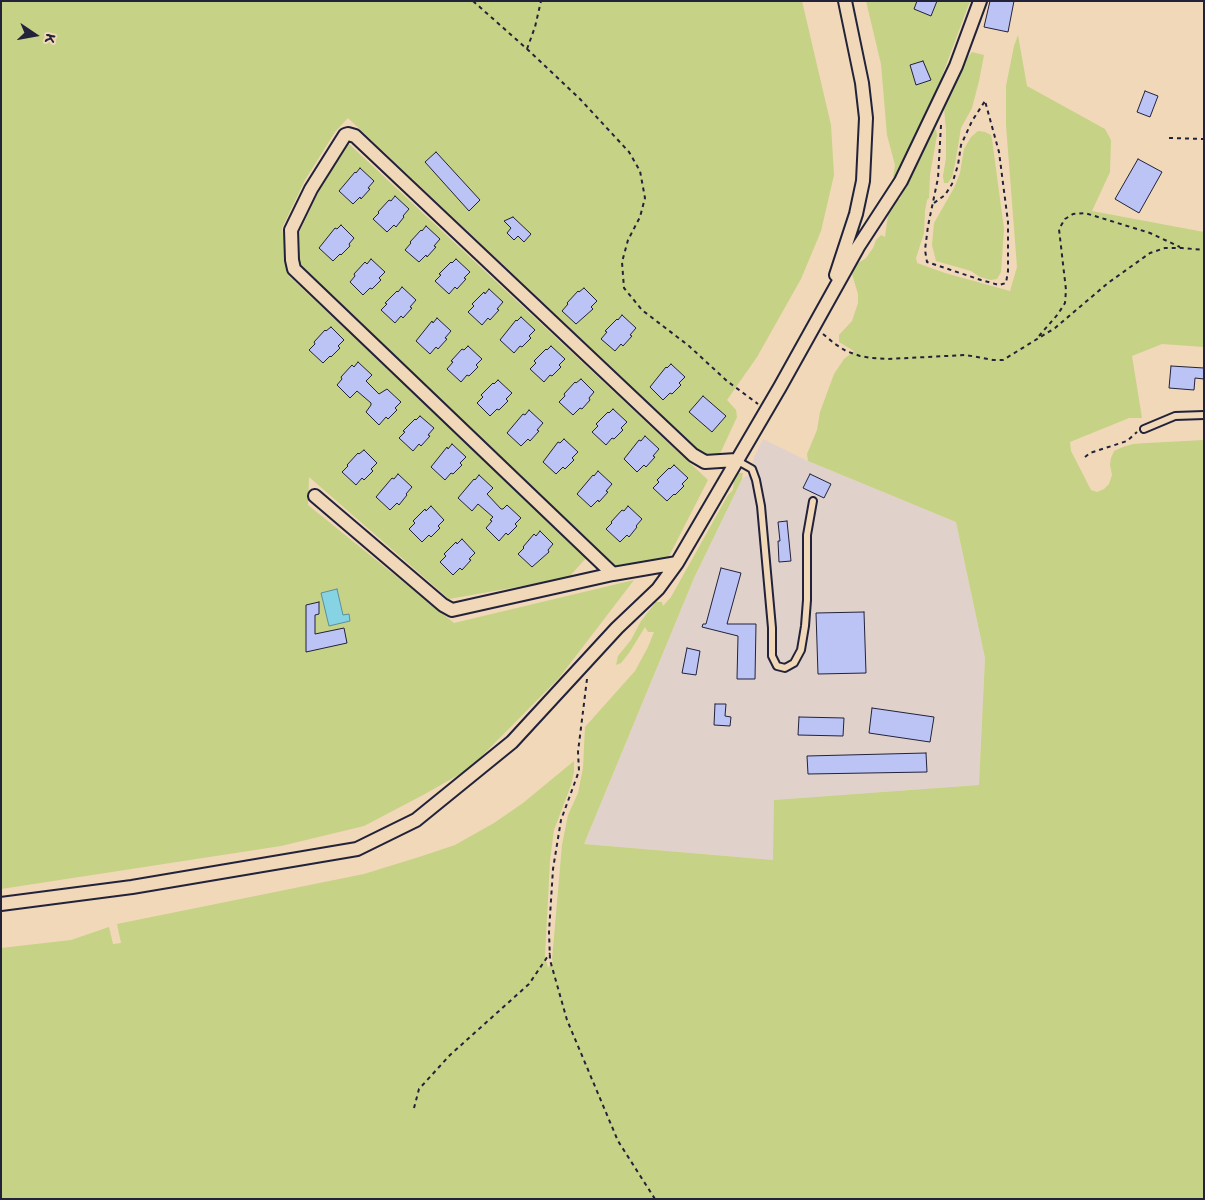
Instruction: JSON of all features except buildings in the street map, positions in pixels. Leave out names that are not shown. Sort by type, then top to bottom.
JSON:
[{"type":"street","points":[[816,323],[847,244],[863,181],[866,118],[862,84],[845,1]]},
{"type":"street","points":[[1,904],[132,888],[357,849],[416,820],[512,742],[617,628],[658,589],[676,563],[766,410],[858,247],[901,181],[956,66],[980,1]]},
{"type":"street","points":[[614,574],[294,269],[291,230],[311,188],[345,135],[356,136],[693,455],[705,462],[736,460]]},
{"type":"street","points":[[315,496],[443,605],[452,610],[614,574],[676,563]]},
{"type":"lane","points":[[1144,429],[1175,416],[1204,415]]},
{"type":"lane","points":[[736,460],[752,469],[756,480],[772,628],[772,656],[777,666],[785,668],[794,663],[801,650],[805,626],[807,535],[812,501]]},
{"type":"path","points":[[473,1],[580,99],[628,152],[640,171],[645,198],[640,217],[628,240],[622,262],[624,288],[642,310],[688,346],[727,381],[766,410]]},
{"type":"path","points":[[527,49],[535,27],[541,1]]},
{"type":"path","points":[[932,204],[945,195],[952,184],[958,165],[961,145],[972,120],[985,101],[998,152],[1008,222],[1008,271],[1006,283],[999,285],[927,262],[925,250],[932,204],[938,178],[942,130],[938,103]]},
{"type":"path","points":[[1169,138],[1204,139]]},
{"type":"path","points":[[816,323],[834,344],[860,356],[888,359],[966,355],[1003,360],[1026,347],[1037,338],[1058,314],[1064,302],[1066,290],[1059,229],[1065,219],[1073,214],[1085,213],[1150,233],[1182,248]]},
{"type":"path","points":[[1037,338],[1055,328],[1108,283],[1150,253],[1165,248],[1204,250]]},
{"type":"path","points":[[1085,457],[1090,453],[1127,441],[1136,432],[1144,429]]},
{"type":"path","points":[[589,660],[578,752],[578,771],[561,820],[553,869],[549,932],[550,960],[567,1020],[618,1141],[655,1199]]},
{"type":"path","points":[[414,1108],[419,1089],[450,1055],[529,984],[550,953]]},
{"type":"shaded area","points":[[763,439],[808,461],[956,522],[985,658],[979,785],[775,800],[774,860],[584,844],[694,578],[742,479],[750,474],[754,457]]},
{"type":"green space","points":[[1,1],[802,1],[831,125],[834,175],[821,231],[801,279],[757,357],[727,400],[736,410],[737,417],[718,458],[707,458],[698,451],[348,118],[335,132],[305,180],[282,228],[289,276],[587,557],[568,578],[449,599],[309,477],[308,505],[454,623],[634,580],[559,678],[469,769],[364,826],[281,846],[1,889]]},
{"type":"green space","points":[[866,1],[970,1],[936,92],[892,185],[895,165],[887,135],[881,64]]},
{"type":"green space","points":[[1018,35],[1027,86],[1105,129],[1111,140],[1110,172],[1092,211],[1204,232],[1204,347],[1162,344],[1132,356],[1142,418],[1129,418],[1070,442],[1071,451],[1091,490],[1097,492],[1109,484],[1112,475],[1111,458],[1114,451],[1133,444],[1204,440],[1204,1199],[1,1199],[1,948],[71,940],[109,927],[113,944],[121,943],[117,924],[364,874],[419,857],[455,845],[494,823],[523,803],[574,761],[571,785],[554,830],[550,860],[545,956],[548,968],[553,961],[562,845],[568,815],[578,793],[583,768],[585,727],[635,671],[654,632],[648,632],[645,627],[629,653],[621,663],[616,665],[618,656],[656,602],[662,602],[663,606],[671,597],[728,495],[733,490],[734,481],[739,473],[743,473],[742,479],[694,578],[584,844],[773,860],[774,800],[979,785],[985,658],[956,522],[808,461],[807,454],[817,430],[820,412],[834,374],[844,359],[854,351],[839,342],[839,335],[852,321],[858,303],[858,294],[852,274],[857,264],[866,258],[876,240],[881,235],[885,237],[890,200],[900,199],[909,176],[934,129],[937,135],[930,175],[929,198],[925,211],[924,233],[916,258],[917,263],[945,273],[1010,291],[1017,267],[1006,125],[1006,86]]},
{"type":"green space","points":[[972,52],[984,55],[979,81],[972,108],[961,128],[952,177],[948,183],[944,183],[946,130],[944,107],[949,92],[965,61]]},
{"type":"green space","points":[[978,131],[991,135],[1004,229],[1001,272],[997,279],[991,280],[980,277],[971,271],[936,261],[932,245],[934,223],[954,188],[960,173],[964,149],[971,137]]},
{"type":"green space","points":[[348,143],[708,480],[667,560],[614,567],[297,261],[297,237],[318,193]]},
{"type":"water","points":[[337,589],[343,615],[349,614],[350,621],[329,626],[321,593]]}]
